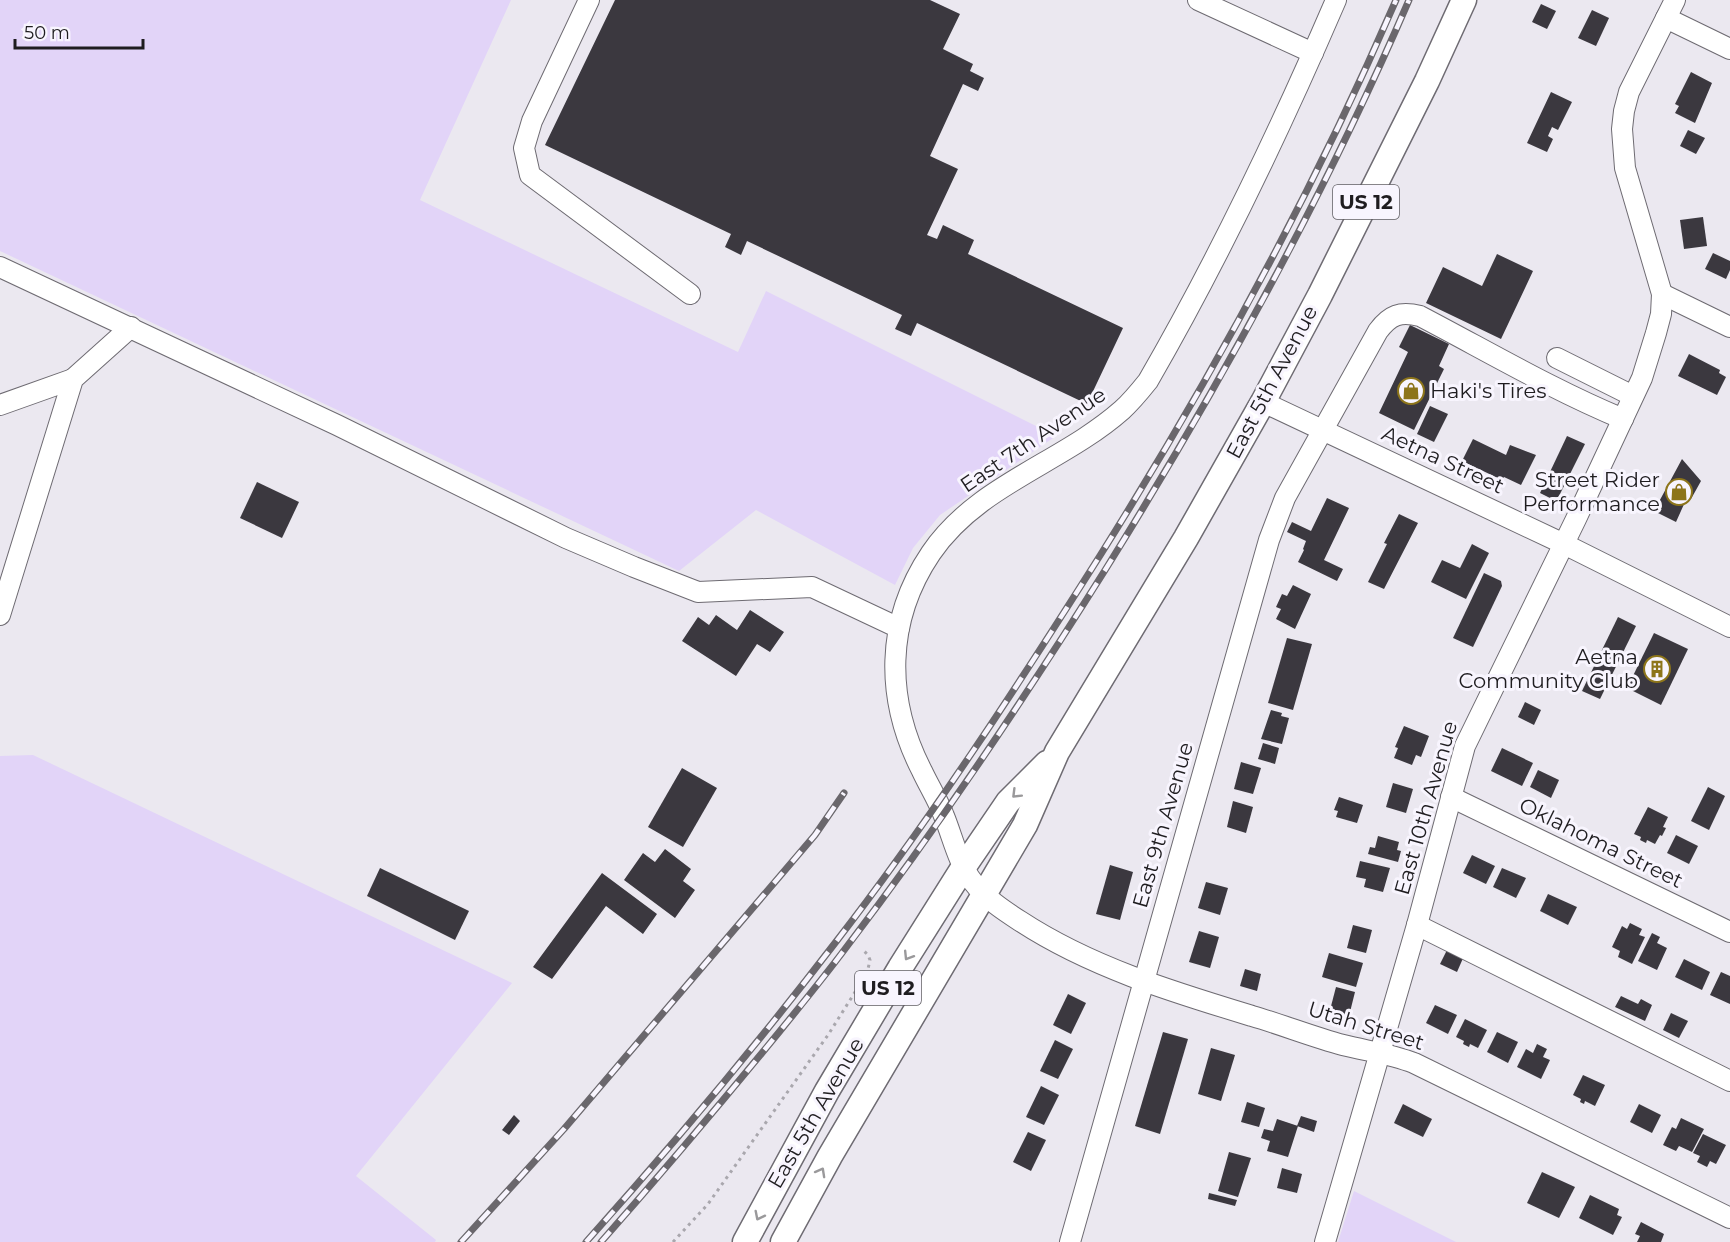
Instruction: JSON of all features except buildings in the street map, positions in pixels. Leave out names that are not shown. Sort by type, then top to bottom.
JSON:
[{"type":"main road","name":"East 5th Avenue","points":[[783,1242],[830,1155],[1025,825],[1058,752],[1186,538],[1263,402],[1320,295],[1464,0]]},
{"type":"main road","name":"East 5th Avenue","points":[[745,1242],[827,1091],[963,868],[1008,802],[1058,752]]},
{"type":"street","points":[[589,0],[532,121],[524,148],[530,175],[690,294]]},
{"type":"street","points":[[1198,0],[1313,53]]},
{"type":"street","name":"East 7th Avenue","points":[[983,894],[963,868],[944,813],[914,755],[901,720],[896,695],[895,669],[903,609],[920,572],[942,539],[956,523],[984,500],[1108,421],[1135,397],[1148,381],[1224,239],[1282,121],[1336,0]]},
{"type":"street","points":[[1670,9],[1730,49]]},
{"type":"street","name":"East 10th Avenue","points":[[1325,1242],[1470,735],[1564,544],[1650,357],[1661,314],[1662,294],[1625,168],[1622,129],[1629,92],[1670,9]]},
{"type":"street","points":[[0,267],[337,425],[567,538],[634,567],[698,592],[812,587],[899,628]]},
{"type":"street","points":[[1662,294],[1730,327]]},
{"type":"street","name":"East 9th Avenue","points":[[1070,1242],[1269,540],[1285,498],[1378,331],[1386,321],[1395,316],[1408,313],[1420,316],[1599,410],[1623,419]]},
{"type":"street","points":[[0,405],[73,379],[131,327]]},
{"type":"street","points":[[1557,358],[1633,396]]},
{"type":"street","points":[[0,615],[73,379]]},
{"type":"street","name":"Aetna Street","points":[[1263,402],[1564,544],[1730,627]]},
{"type":"street","name":"Oklahoma Street","points":[[1451,798],[1730,932]]},
{"type":"street","name":"Utah Street","points":[[983,894],[1014,917],[1064,947],[1143,980],[1205,1002],[1342,1044],[1414,1063],[1730,1218]]},
{"type":"street","points":[[1417,925],[1730,1081]]},
{"type":"path","points":[[673,1242],[708,1204],[843,1012],[868,969],[870,960],[863,950]]},
{"type":"shaded area","points":[[0,0],[511,0],[420,200],[738,352],[766,291],[1056,436],[940,515],[913,548],[895,585],[756,510],[679,571],[0,251]]},
{"type":"shaded area","points":[[33,755],[512,983],[356,1176],[436,1240],[435,1242],[0,1242],[0,756]]},
{"type":"shaded area","points":[[1354,1191],[1456,1242],[1338,1242]]},
{"type":"railway","points":[[586,1242],[713,1095],[835,943],[905,849],[1038,653],[1142,487],[1259,283],[1330,143],[1396,0]]},
{"type":"railway","points":[[601,1242],[714,1111],[837,959],[948,809],[1045,665],[1149,498],[1230,360],[1342,146],[1409,0]]},
{"type":"railway","points":[[461,1242],[564,1129],[815,835],[844,793]]},
{"type":"place","name":"Haki's Tires","points":[[1411,391]]},
{"type":"place","name":"Street Rider Performance","points":[[1679,492]]},
{"type":"place","name":"Aetna Community Club","points":[[1657,669]]}]
